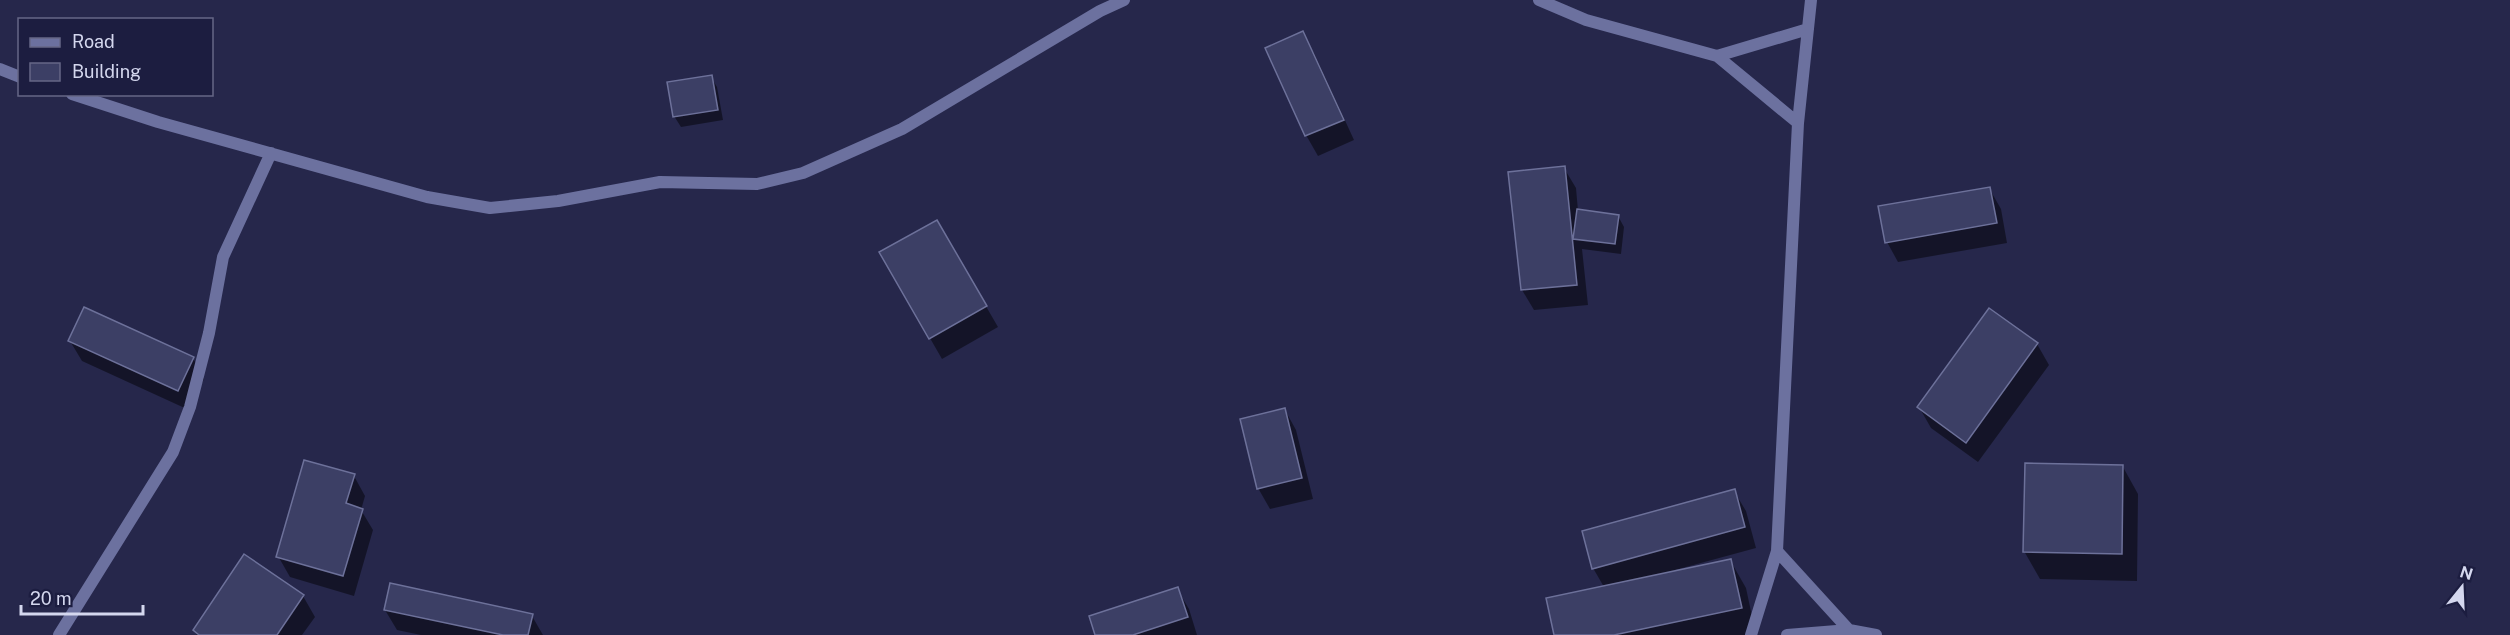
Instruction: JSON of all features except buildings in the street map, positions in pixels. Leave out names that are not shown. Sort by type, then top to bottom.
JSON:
[{"type":"street","points":[[78,96],[158,122],[427,197],[490,208],[558,201],[660,182],[757,184],[803,172],[902,129],[1100,11],[1124,0]]},
{"type":"street","points":[[1539,0],[1586,20],[1718,56],[1798,123]]},
{"type":"street","points":[[1751,635],[1777,550],[1798,123],[1811,0]]},
{"type":"street","points":[[1718,56],[1808,29]]},
{"type":"street","points":[[0,69],[18,76]]},
{"type":"street","points":[[60,635],[173,452],[190,407],[209,333],[223,257],[271,153]]},
{"type":"street","points":[[1777,550],[1849,630]]},
{"type":"street","points":[[1787,635],[1849,630],[1876,635]]}]
